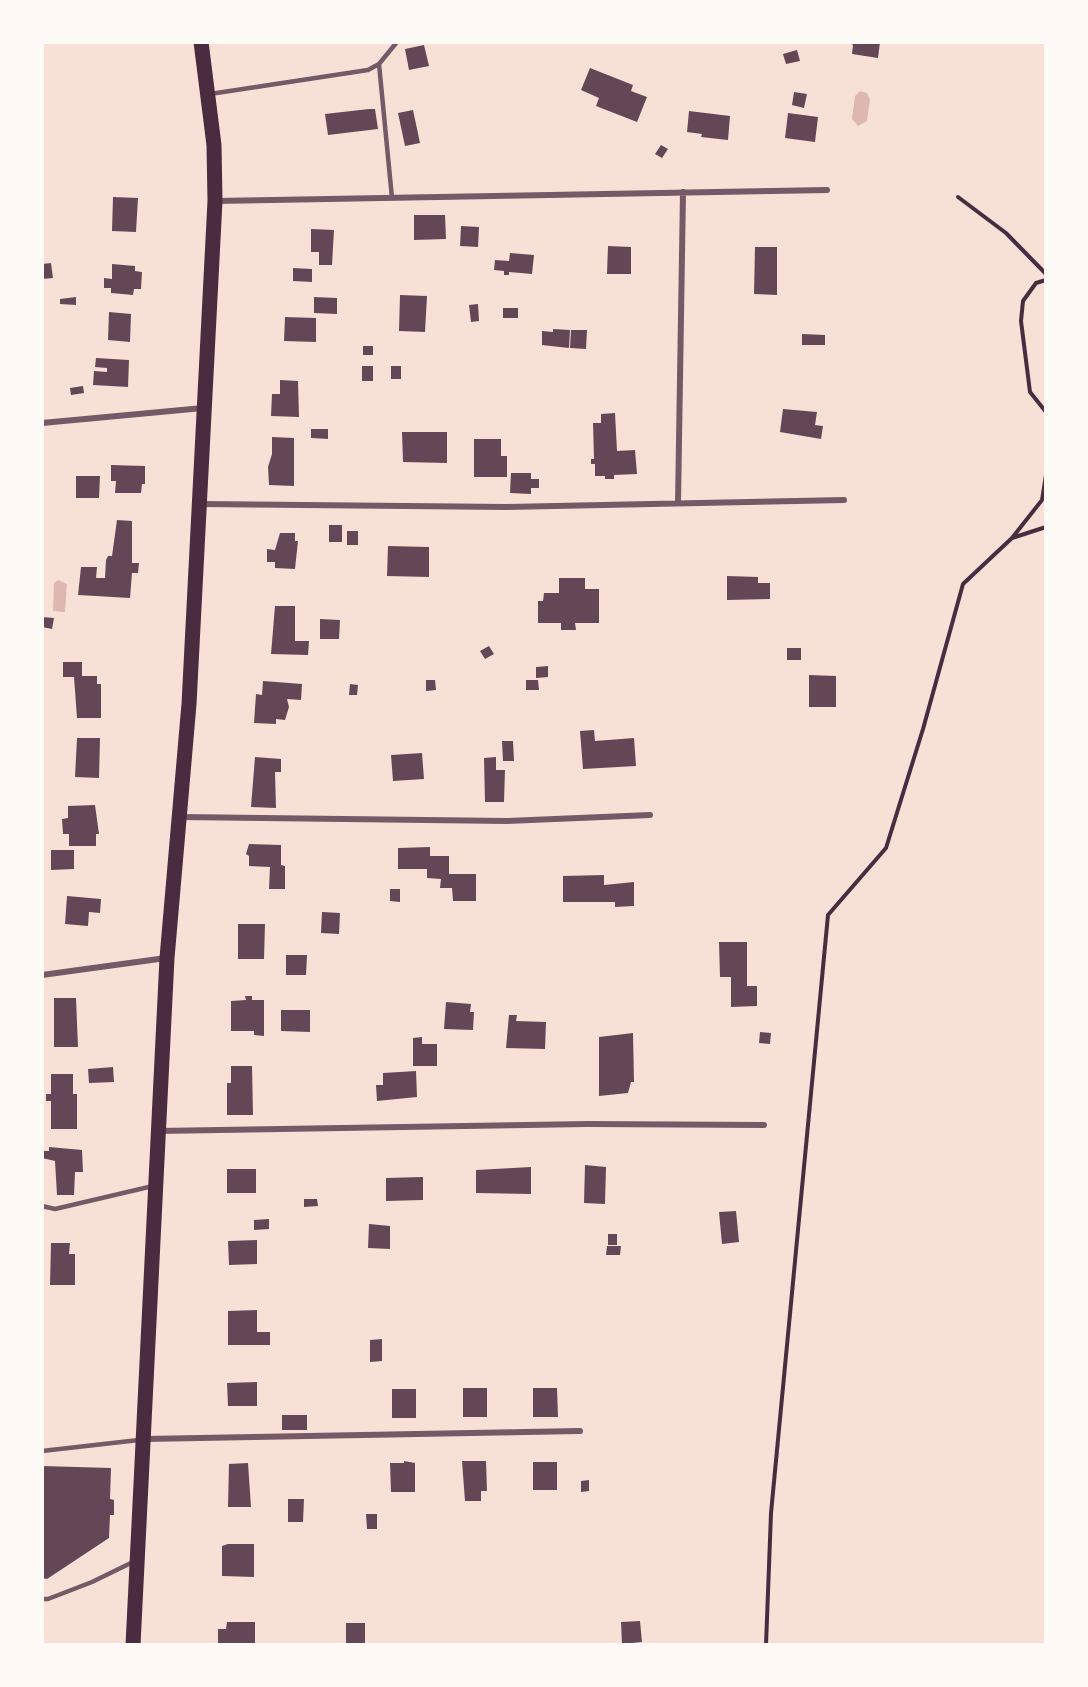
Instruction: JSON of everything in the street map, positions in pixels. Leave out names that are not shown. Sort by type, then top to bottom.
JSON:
[{"type":"main road","points":[[133,1645],[145,1439],[167,958],[200,504],[215,201],[214,146],[201,42]]},
{"type":"street","points":[[215,201],[827,190]]},
{"type":"street","points":[[678,502],[683,192]]},
{"type":"street","points":[[42,423],[203,408]]},
{"type":"street","points":[[200,504],[507,507],[844,500]]},
{"type":"street","points":[[179,817],[507,821],[650,815]]},
{"type":"street","points":[[42,975],[167,958]]},
{"type":"street","points":[[158,1131],[587,1124],[764,1125]]},
{"type":"street","points":[[145,1439],[580,1431]]},
{"type":"lane","points":[[208,95],[368,70],[379,64],[397,42]]},
{"type":"lane","points":[[379,64],[392,198]]},
{"type":"lane","points":[[42,1206],[55,1209],[156,1185]]},
{"type":"lane","points":[[42,1451],[145,1439]]},
{"type":"lane","points":[[42,1599],[48,1599],[92,1582],[138,1559]]},
{"type":"path","points":[[958,197],[1006,233],[1046,274]]},
{"type":"path","points":[[1046,280],[1036,283],[1023,301],[1021,321],[1030,392],[1046,412]]},
{"type":"path","points":[[766,1645],[771,1513],[828,915],[886,848],[923,729],[963,584],[1012,538],[1042,500],[1046,475]]},
{"type":"path","points":[[1012,538],[1046,527]]},
{"type":"shaded area","points":[[860,91],[867,93],[870,99],[867,121],[858,126],[852,119],[855,96]]},
{"type":"shaded area","points":[[58,580],[67,584],[65,612],[53,611],[54,583]]},
{"type":"building","points":[[848,42],[880,42],[878,58],[852,54],[853,45]]},
{"type":"building","points":[[424,45],[429,66],[409,70],[405,49]]},
{"type":"building","points":[[797,50],[800,61],[786,64],[783,54]]},
{"type":"building","points":[[590,68],[633,85],[631,91],[647,97],[637,122],[596,106],[599,98],[581,90]]},
{"type":"building","points":[[794,92],[807,94],[804,108],[792,105]]},
{"type":"building","points":[[375,109],[378,129],[328,135],[325,114]]},
{"type":"building","points":[[413,110],[420,143],[405,146],[398,113]]},
{"type":"building","points":[[689,111],[730,116],[728,140],[701,137],[702,134],[687,132]]},
{"type":"building","points":[[788,113],[818,117],[815,142],[785,138]]},
{"type":"building","points":[[661,145],[668,149],[662,158],[655,154]]},
{"type":"building","points":[[113,197],[138,198],[136,232],[112,231]]},
{"type":"building","points":[[414,215],[445,215],[446,239],[414,240]]},
{"type":"building","points":[[461,226],[479,227],[478,247],[460,246]]},
{"type":"building","points":[[311,229],[334,230],[332,265],[319,265],[319,252],[311,252]]},
{"type":"building","points":[[608,246],[631,247],[631,274],[607,274]]},
{"type":"building","points":[[755,247],[777,247],[777,295],[754,294]]},
{"type":"building","points":[[510,253],[534,255],[532,274],[509,272],[509,275],[504,275],[504,271],[494,270],[495,260],[509,261]]},
{"type":"building","points":[[51,263],[53,278],[42,279],[42,264]]},
{"type":"building","points":[[112,264],[135,266],[135,271],[142,272],[141,289],[134,289],[133,295],[111,293],[111,288],[104,288],[104,278],[112,279]]},
{"type":"building","points":[[293,268],[312,269],[312,282],[293,281]]},
{"type":"building","points":[[400,295],[427,296],[425,332],[399,331]]},
{"type":"building","points":[[76,297],[76,305],[60,304],[60,299]]},
{"type":"building","points":[[314,297],[337,298],[337,314],[314,313]]},
{"type":"building","points":[[478,304],[479,321],[471,322],[469,305]]},
{"type":"building","points":[[503,308],[518,308],[518,318],[503,318]]},
{"type":"building","points":[[109,312],[131,314],[130,342],[108,340]]},
{"type":"building","points":[[285,317],[316,318],[316,342],[284,341]]},
{"type":"building","points":[[553,329],[570,330],[569,348],[542,345],[542,331],[553,332]]},
{"type":"building","points":[[571,330],[587,330],[586,349],[570,348]]},
{"type":"building","points":[[802,334],[825,335],[825,345],[802,345]]},
{"type":"building","points":[[363,346],[373,346],[373,355],[363,355]]},
{"type":"building","points":[[96,358],[129,360],[128,387],[93,385],[94,371],[107,372],[107,368],[95,367]]},
{"type":"building","points":[[362,366],[373,366],[373,381],[362,381]]},
{"type":"building","points":[[391,366],[401,366],[401,379],[391,379]]},
{"type":"building","points":[[280,380],[298,381],[299,417],[271,416],[272,394],[280,394]]},
{"type":"building","points":[[83,386],[84,393],[71,395],[70,388]]},
{"type":"building","points":[[783,409],[817,412],[815,425],[823,426],[821,439],[780,432]]},
{"type":"building","points":[[615,413],[617,451],[635,450],[637,474],[614,475],[614,479],[605,479],[605,476],[595,476],[595,464],[591,464],[591,459],[594,459],[593,423],[601,423],[601,414]]},
{"type":"building","points":[[311,429],[328,429],[328,439],[311,438]]},
{"type":"building","points":[[402,432],[447,432],[447,463],[403,462]]},
{"type":"building","points":[[272,437],[294,438],[294,486],[269,485],[268,467],[272,454]]},
{"type":"building","points":[[474,439],[501,439],[501,456],[507,456],[507,477],[474,477]]},
{"type":"building","points":[[111,465],[145,466],[145,484],[142,484],[141,493],[115,493],[116,481],[111,481]]},
{"type":"building","points":[[511,473],[531,473],[531,479],[539,479],[539,488],[531,488],[531,494],[510,493]]},
{"type":"building","points":[[76,476],[100,476],[99,498],[76,498]]},
{"type":"building","points":[[117,520],[132,521],[132,563],[139,563],[138,573],[132,573],[130,598],[78,595],[81,567],[97,567],[96,578],[105,578],[106,560],[108,556],[112,556]]},
{"type":"building","points":[[329,525],[342,525],[342,542],[329,542]]},
{"type":"building","points":[[347,531],[358,531],[358,545],[347,545]]},
{"type":"building","points":[[280,533],[295,533],[295,541],[298,541],[295,569],[275,568],[275,562],[267,562],[267,549],[275,550]]},
{"type":"building","points":[[388,546],[429,547],[429,577],[387,576]]},
{"type":"building","points":[[727,576],[758,577],[758,583],[770,583],[770,599],[727,600]]},
{"type":"building","points":[[559,578],[585,578],[585,589],[599,589],[599,623],[575,623],[576,630],[561,630],[561,623],[538,623],[538,601],[543,601],[544,593],[559,593]]},
{"type":"building","points":[[275,606],[295,606],[295,641],[309,641],[308,655],[271,654]]},
{"type":"building","points":[[42,617],[54,618],[52,629],[42,627]]},
{"type":"building","points":[[320,619],[340,620],[339,639],[320,639]]},
{"type":"building","points":[[489,646],[494,654],[485,659],[480,651]]},
{"type":"building","points":[[787,648],[801,648],[801,660],[787,660]]},
{"type":"building","points":[[63,662],[82,662],[82,676],[97,676],[97,684],[101,684],[101,718],[77,718],[74,677],[63,677]]},
{"type":"building","points":[[548,666],[548,677],[536,678],[536,667]]},
{"type":"building","points":[[809,675],[836,676],[836,707],[809,707]]},
{"type":"building","points":[[426,680],[435,680],[436,690],[426,691]]},
{"type":"building","points":[[526,680],[538,680],[539,690],[526,690]]},
{"type":"building","points":[[263,681],[302,684],[301,700],[287,699],[289,707],[285,720],[276,719],[276,724],[254,723],[256,694],[262,695]]},
{"type":"building","points":[[350,684],[358,685],[357,695],[349,695]]},
{"type":"building","points":[[594,730],[595,741],[634,738],[636,766],[583,769],[580,731]]},
{"type":"building","points":[[77,738],[100,738],[99,778],[75,777]]},
{"type":"building","points":[[502,741],[513,741],[514,761],[503,761]]},
{"type":"building","points":[[422,753],[424,779],[393,781],[391,755]]},
{"type":"building","points":[[255,757],[281,759],[281,772],[275,772],[276,808],[251,807]]},
{"type":"building","points":[[496,757],[496,770],[505,770],[504,802],[485,802],[484,758]]},
{"type":"building","points":[[95,805],[99,834],[96,834],[96,846],[69,846],[69,834],[63,834],[62,819],[68,818],[68,806]]},
{"type":"building","points":[[249,844],[281,845],[281,865],[285,866],[285,889],[269,889],[270,867],[249,866],[249,856],[246,854]]},
{"type":"building","points":[[430,847],[430,856],[449,856],[449,874],[476,874],[476,901],[453,901],[452,888],[440,888],[441,879],[427,878],[427,869],[398,869],[398,848]]},
{"type":"building","points":[[51,850],[74,850],[74,869],[51,870]]},
{"type":"building","points":[[604,875],[604,885],[634,882],[634,906],[615,907],[615,902],[563,902],[563,876]]},
{"type":"building","points":[[390,889],[400,889],[400,902],[390,901]]},
{"type":"building","points":[[67,896],[101,899],[100,913],[89,912],[88,926],[65,924]]},
{"type":"building","points":[[322,912],[340,913],[339,934],[321,933]]},
{"type":"building","points":[[238,924],[265,924],[264,959],[238,959]]},
{"type":"building","points":[[719,942],[747,942],[747,986],[757,986],[757,1006],[731,1007],[731,977],[720,977]]},
{"type":"building","points":[[286,955],[307,955],[306,975],[286,975]]},
{"type":"building","points":[[245,996],[252,996],[252,1000],[264,1000],[264,1036],[254,1035],[254,1031],[231,1031],[231,1001],[246,1000]]},
{"type":"building","points":[[54,998],[76,998],[78,1047],[54,1047]]},
{"type":"building","points":[[446,1002],[471,1004],[470,1012],[474,1012],[473,1030],[444,1029]]},
{"type":"building","points":[[281,1010],[310,1010],[310,1032],[281,1031]]},
{"type":"building","points":[[509,1015],[517,1015],[516,1021],[546,1022],[545,1049],[506,1048]]},
{"type":"building","points":[[760,1032],[771,1033],[770,1044],[759,1043]]},
{"type":"building","points":[[633,1033],[634,1082],[631,1082],[628,1093],[599,1096],[599,1037]]},
{"type":"building","points":[[422,1037],[422,1044],[437,1044],[437,1066],[413,1066],[413,1038]]},
{"type":"building","points":[[231,1066],[252,1066],[253,1115],[227,1115],[227,1083],[231,1083]]},
{"type":"building","points":[[113,1067],[114,1082],[89,1083],[88,1069]]},
{"type":"building","points":[[416,1071],[417,1097],[377,1101],[376,1085],[383,1085],[383,1073]]},
{"type":"building","points":[[51,1074],[73,1074],[73,1094],[77,1094],[77,1129],[51,1129],[51,1101],[46,1101],[46,1094],[51,1094]]},
{"type":"building","points":[[49,1147],[82,1150],[83,1172],[75,1172],[74,1195],[57,1195],[55,1161],[42,1158],[43,1151],[49,1151]]},
{"type":"building","points":[[585,1165],[606,1167],[605,1204],[584,1203]]},
{"type":"building","points":[[531,1167],[531,1194],[476,1193],[476,1170]]},
{"type":"building","points":[[227,1169],[256,1169],[256,1193],[227,1193]]},
{"type":"building","points":[[423,1177],[423,1200],[386,1201],[386,1178]]},
{"type":"building","points":[[304,1199],[317,1199],[318,1206],[304,1207]]},
{"type":"building","points":[[736,1211],[739,1242],[722,1244],[719,1212]]},
{"type":"building","points":[[269,1219],[269,1229],[254,1230],[254,1220]]},
{"type":"building","points":[[369,1224],[390,1226],[390,1249],[368,1248]]},
{"type":"building","points":[[608,1234],[617,1234],[617,1245],[608,1245]]},
{"type":"building","points":[[257,1240],[257,1264],[229,1265],[228,1241]]},
{"type":"building","points":[[51,1243],[70,1243],[69,1254],[75,1254],[75,1285],[50,1285]]},
{"type":"building","points":[[607,1246],[621,1246],[620,1255],[606,1255]]},
{"type":"building","points":[[257,1310],[257,1332],[270,1332],[270,1345],[228,1345],[228,1311]]},
{"type":"building","points":[[382,1339],[382,1361],[370,1362],[370,1340]]},
{"type":"building","points":[[257,1382],[257,1406],[228,1406],[227,1383]]},
{"type":"building","points":[[463,1388],[487,1388],[487,1417],[463,1417]]},
{"type":"building","points":[[533,1388],[557,1388],[558,1417],[533,1417]]},
{"type":"building","points":[[392,1389],[416,1389],[416,1418],[392,1418]]},
{"type":"building","points":[[282,1415],[307,1415],[307,1430],[282,1430]]},
{"type":"building","points":[[404,1461],[415,1463],[415,1492],[391,1492],[390,1463],[404,1463]]},
{"type":"building","points":[[462,1461],[486,1461],[487,1491],[481,1491],[481,1501],[465,1501]]},
{"type":"building","points":[[533,1462],[557,1462],[557,1490],[533,1490]]},
{"type":"building","points":[[248,1463],[251,1507],[228,1507],[229,1464]]},
{"type":"building","points":[[42,1466],[111,1468],[110,1499],[114,1500],[114,1515],[110,1515],[109,1538],[47,1579],[42,1578]]},
{"type":"building","points":[[589,1480],[589,1491],[581,1492],[581,1481]]},
{"type":"building","points":[[288,1499],[304,1499],[303,1522],[288,1522]]},
{"type":"building","points":[[366,1514],[377,1514],[377,1529],[367,1529]]},
{"type":"building","points":[[254,1544],[254,1577],[222,1576],[222,1546]]},
{"type":"building","points":[[640,1621],[642,1642],[622,1644],[621,1622]]},
{"type":"building","points":[[227,1622],[255,1622],[255,1645],[218,1645],[218,1629],[226,1629]]},
{"type":"building","points":[[346,1623],[365,1623],[365,1645],[346,1645]]}]
